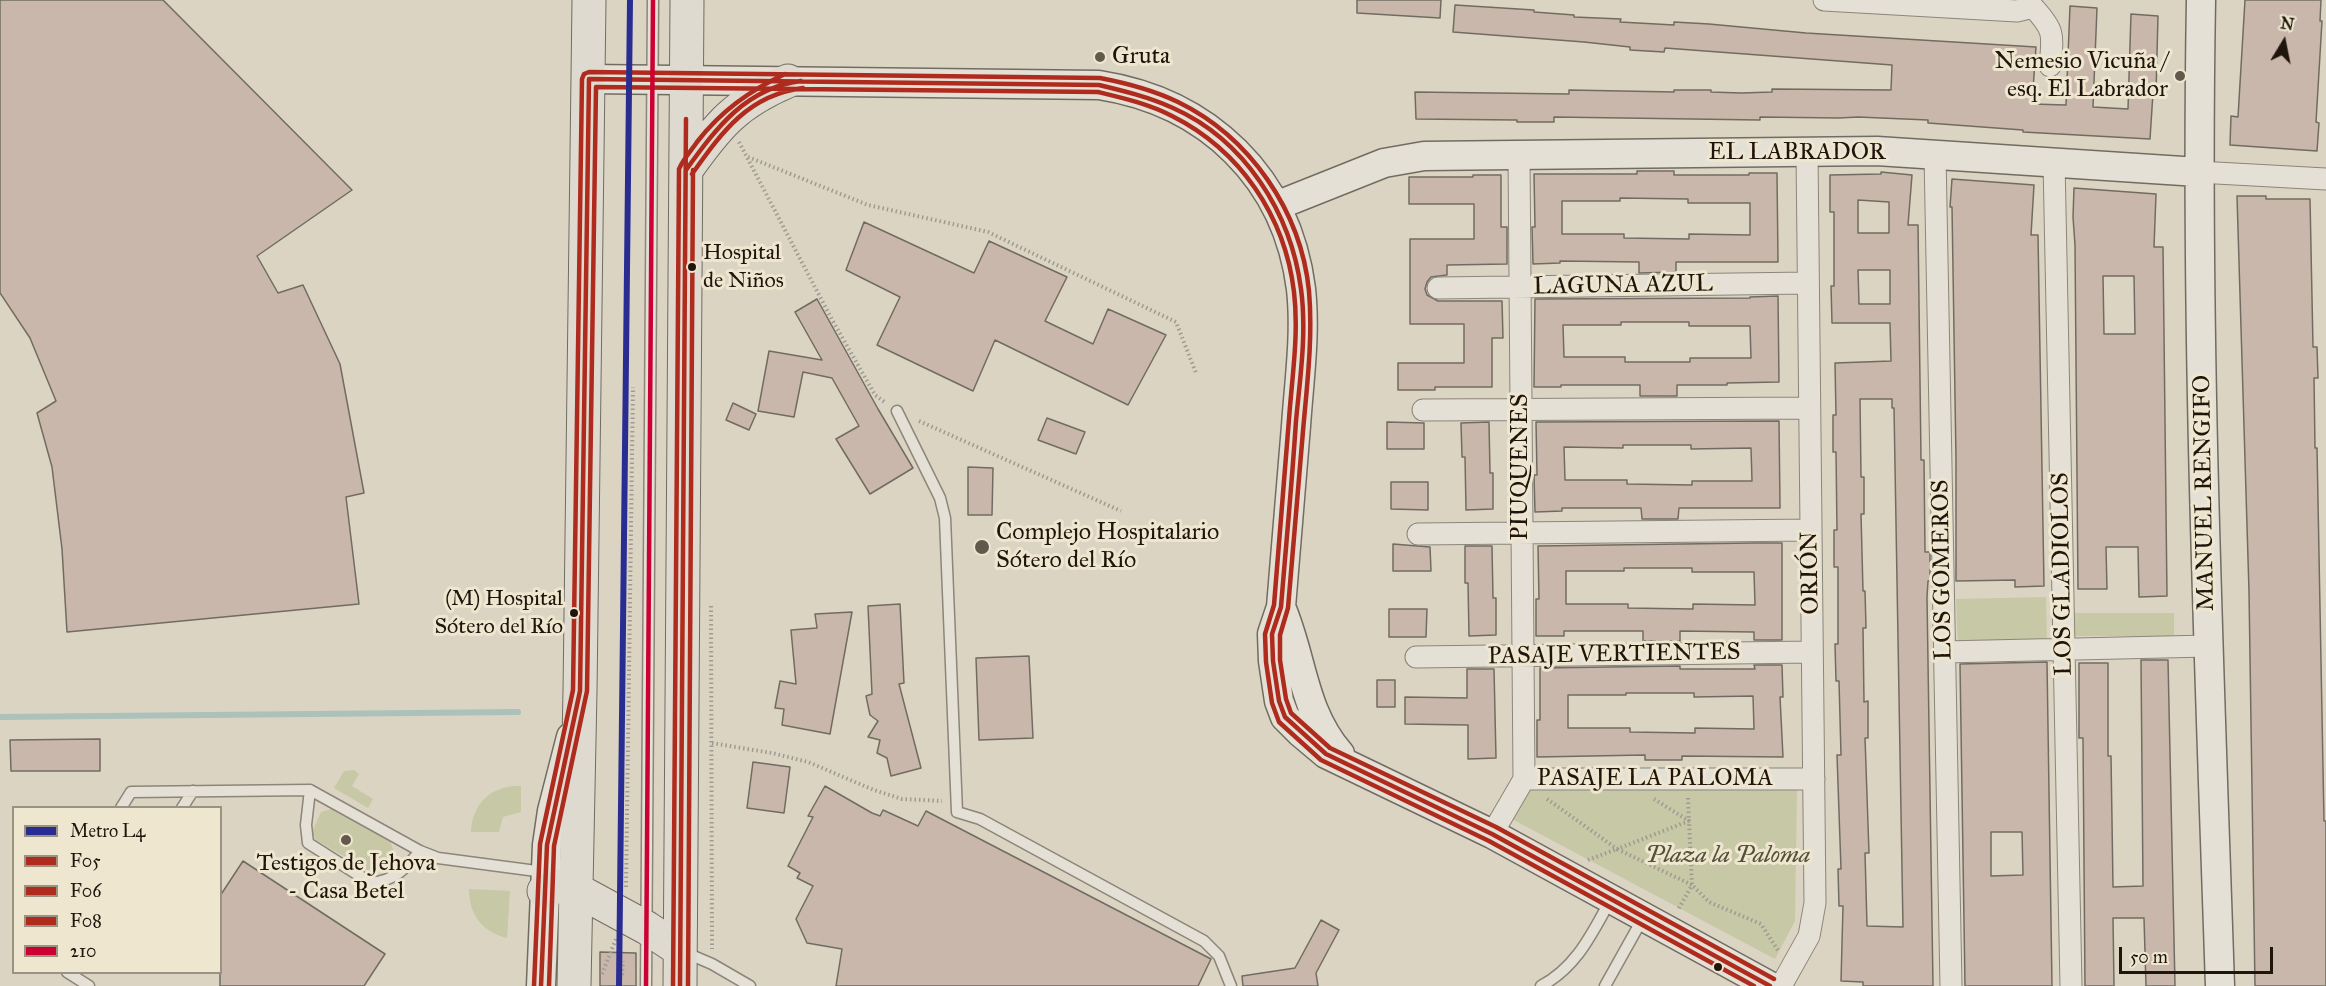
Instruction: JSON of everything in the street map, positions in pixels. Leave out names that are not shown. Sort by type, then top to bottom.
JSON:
[{"type":"main road","points":[[587,983],[555,884],[580,691],[590,0]]},
{"type":"main road","points":[[680,986],[687,0]]},
{"type":"main road","points":[[686,170],[707,140],[734,112],[751,99],[788,81]]},
{"type":"main road","points":[[555,884],[636,922],[680,950]]},
{"type":"street","points":[[1824,0],[1921,3],[2018,11],[2035,4],[2051,31],[2050,66]]},
{"type":"street","name":"MANUEL RENGIFO","points":[[2201,0],[2198,172],[2208,646],[2220,986]]},
{"type":"street","points":[[589,79],[1076,83],[1123,88],[1168,104],[1211,130],[1249,166],[1276,206],[1297,264],[1303,316],[1281,607],[1272,634],[1273,661],[1279,701],[1285,717],[1300,734],[1326,754],[1492,834],[1656,924],[1781,981]]},
{"type":"street","name":"EL LABRADOR","points":[[1276,206],[1384,164],[1424,156],[1877,151],[2326,179]]},
{"type":"street","name":"ORIÓN","points":[[1781,981],[1809,936],[1815,915],[1807,152]]},
{"type":"street","name":"PIUQUENES","points":[[1519,155],[1524,779]]},
{"type":"street","name":"LOS GOMEROS","points":[[1935,155],[1951,986]]},
{"type":"street","name":"LOS GLADIOLOS","points":[[2054,162],[2071,986]]},
{"type":"street","name":"LAGUNA AZUL","points":[[1438,288],[1808,283]]},
{"type":"street","points":[[1423,410],[1809,408]]},
{"type":"street","points":[[1418,534],[1811,530]]},
{"type":"street","points":[[1944,652],[2208,646]]},
{"type":"street","name":"PASAJE VERTIENTES","points":[[1416,657],[1812,652]]},
{"type":"street","name":"PASAJE LA PALOMA","points":[[1492,834],[1524,779],[1814,779]]},
{"type":"street","points":[[541,986],[555,884]]},
{"type":"lane","points":[[646,986],[636,922],[654,0]]},
{"type":"lane","points":[[897,411],[940,498],[945,518],[956,808],[960,814],[980,819],[1204,941],[1219,956],[1231,986]]},
{"type":"lane","points":[[122,806],[131,792],[310,790],[420,851],[438,858],[555,884]]},
{"type":"lane","points":[[310,790],[306,825],[308,843],[371,883],[388,881],[407,867],[420,851]]},
{"type":"lane","points":[[183,806],[193,791]]},
{"type":"lane","points":[[1541,986],[1561,974],[1585,948],[1611,899]]},
{"type":"lane","points":[[1605,986],[1656,924]]},
{"type":"lane","points":[[680,950],[712,964],[750,986]]},
{"type":"lane","points":[[72,974],[89,986]]},
{"type":"path","points":[[736,137],[830,316],[875,396],[897,411],[1121,512]]},
{"type":"path","points":[[747,157],[868,206],[988,232],[1176,322],[1196,373]]},
{"type":"path","points":[[587,983],[636,922],[633,385]]},
{"type":"path","points":[[682,740],[748,749],[808,762],[902,799],[955,800]]},
{"type":"path","points":[[1524,779],[1528,785],[1617,849],[1692,885],[1709,902],[1761,924],[1781,981]]},
{"type":"path","points":[[1559,871],[1689,822],[1692,885],[1656,924]]},
{"type":"path","points":[[622,961],[622,975]]},
{"type":"green space","points":[[2046,597],[2047,645],[1958,648],[1956,599]]},
{"type":"green space","points":[[2072,613],[2174,613],[2174,636],[2073,636]]},
{"type":"green space","points":[[354,770],[359,774],[352,786],[373,799],[368,808],[334,788],[344,771]]},
{"type":"green space","name":"Plaza la Paloma","points":[[1528,785],[1797,789],[1795,921],[1775,959],[1510,818]]},
{"type":"green space","points":[[521,786],[521,812],[503,817],[499,832],[471,832],[474,814],[483,800],[497,790]]},
{"type":"green space","points":[[331,809],[390,841],[395,854],[383,870],[371,872],[316,840],[312,832],[321,812]]},
{"type":"green space","points":[[469,889],[510,891],[507,938],[491,931],[479,921],[471,906]]},
{"type":"building","points":[[0,0],[163,0],[352,190],[257,256],[278,293],[303,285],[340,364],[364,493],[346,497],[359,604],[67,632],[62,549],[52,467],[37,413],[56,401],[30,338],[0,293]]},
{"type":"building","points":[[1357,0],[1441,0],[1440,18],[1357,13]]},
{"type":"building","points":[[2245,0],[2321,0],[2317,151],[2230,145],[2231,116],[2238,117]]},
{"type":"building","points":[[1455,5],[1534,10],[1534,12],[1574,15],[1574,17],[1621,19],[1620,22],[1709,24],[1806,33],[2036,47],[2032,104],[2066,105],[2070,6],[2097,8],[2093,107],[2128,109],[2131,14],[2158,16],[2156,93],[2153,93],[2150,139],[2023,132],[2023,130],[1928,123],[1928,120],[1858,117],[1760,117],[1760,120],[1554,117],[1554,122],[1416,119],[1415,92],[1569,94],[1569,90],[1674,92],[1674,90],[1711,90],[1711,92],[1741,93],[1772,92],[1772,89],[1891,90],[1892,65],[1665,48],[1664,52],[1630,50],[1630,47],[1584,42],[1453,32]]},
{"type":"building","points":[[1637,171],[1674,171],[1674,175],[1777,173],[1778,262],[1676,262],[1676,272],[1639,273],[1639,262],[1560,261],[1560,263],[1533,264],[1534,174],[1637,174]],"holes":[[[1620,198],[1688,199],[1688,203],[1750,203],[1750,235],[1689,234],[1689,239],[1624,238],[1624,234],[1562,234],[1562,201],[1620,201]]]},
{"type":"building","points":[[1881,172],[1912,175],[1908,225],[1918,225],[1921,460],[1924,460],[1925,552],[1930,552],[1930,581],[1928,581],[1927,597],[1933,986],[1863,986],[1863,982],[1841,981],[1843,906],[1839,906],[1838,869],[1841,869],[1837,755],[1841,755],[1839,681],[1836,681],[1835,644],[1838,644],[1838,567],[1834,567],[1834,530],[1837,530],[1836,452],[1833,452],[1833,415],[1836,415],[1835,363],[1891,361],[1890,323],[1832,323],[1834,212],[1830,212],[1830,175],[1881,174]],"holes":[[[1858,200],[1889,202],[1889,233],[1858,233]],[[1858,270],[1890,270],[1890,304],[1859,304]],[[1860,399],[1892,399],[1892,408],[1894,408],[1903,927],[1867,926],[1865,853],[1869,853],[1865,738],[1868,738],[1868,701],[1864,702],[1863,628],[1866,628],[1861,514],[1864,514],[1864,477],[1861,477]]]},
{"type":"building","points":[[1473,175],[1501,175],[1501,227],[1507,227],[1507,264],[1447,265],[1447,275],[1431,277],[1425,289],[1427,295],[1438,301],[1502,301],[1503,338],[1492,338],[1492,387],[1435,387],[1435,390],[1398,390],[1398,363],[1464,363],[1464,324],[1410,324],[1410,239],[1474,239],[1474,204],[1409,204],[1409,177],[1473,177]]},
{"type":"building","points":[[1952,179],[2034,185],[2031,235],[2038,235],[2044,586],[2015,587],[2015,580],[1956,581],[1952,207],[1950,207]]},
{"type":"building","points":[[2074,188],[2156,194],[2154,247],[2163,247],[2167,596],[2139,597],[2138,547],[2106,547],[2107,589],[2078,589]],"holes":[[[2103,276],[2134,276],[2135,334],[2104,334]]]},
{"type":"building","points":[[2237,196],[2266,196],[2266,199],[2310,199],[2313,347],[2317,347],[2318,378],[2314,378],[2324,821],[2326,821],[2326,986],[2255,986],[2249,591]]},
{"type":"building","points":[[864,222],[974,273],[989,241],[1067,277],[1045,321],[1093,344],[1108,309],[1166,335],[1128,405],[995,340],[973,391],[877,345],[900,297],[846,270]]},
{"type":"building","points":[[1778,296],[1779,382],[1677,385],[1677,396],[1640,396],[1640,385],[1534,387],[1535,299]],"holes":[[[1689,322],[1689,326],[1750,326],[1751,358],[1690,358],[1690,362],[1625,362],[1625,357],[1564,357],[1563,325]]]},
{"type":"building","points":[[817,299],[913,468],[870,494],[836,439],[859,426],[832,378],[803,372],[794,417],[758,411],[769,351],[822,360],[795,312]]},
{"type":"building","points":[[733,403],[756,414],[749,430],[726,420]]},
{"type":"building","points":[[1047,418],[1085,432],[1076,454],[1038,440]]},
{"type":"building","points":[[1779,421],[1780,508],[1679,508],[1678,519],[1642,519],[1641,508],[1562,508],[1562,511],[1535,512],[1536,422]],"holes":[[[1623,445],[1691,445],[1691,449],[1751,448],[1752,481],[1692,481],[1692,485],[1627,484],[1627,480],[1565,480],[1564,447],[1623,448]]]},
{"type":"building","points":[[1387,422],[1424,423],[1424,449],[1387,449]]},
{"type":"building","points":[[1489,422],[1493,509],[1466,510],[1465,457],[1462,457],[1461,423]]},
{"type":"building","points":[[968,467],[993,468],[992,515],[968,515]]},
{"type":"building","points":[[1391,482],[1428,482],[1428,510],[1391,509]]},
{"type":"building","points":[[1782,543],[1782,640],[1754,640],[1754,632],[1680,631],[1680,641],[1643,641],[1643,631],[1564,631],[1564,636],[1536,636],[1536,599],[1539,599],[1538,546]],"holes":[[[1692,568],[1692,572],[1754,572],[1755,605],[1693,604],[1693,609],[1628,608],[1628,604],[1566,604],[1566,571]]]},
{"type":"building","points":[[1393,544],[1430,547],[1431,571],[1393,571]]},
{"type":"building","points":[[1465,546],[1492,546],[1496,635],[1469,636]]},
{"type":"building","points":[[900,604],[904,683],[899,684],[921,768],[891,776],[887,758],[877,753],[880,740],[868,737],[878,721],[870,715],[866,696],[872,694],[868,606]]},
{"type":"building","points":[[1389,609],[1427,609],[1426,637],[1389,637]]},
{"type":"building","points":[[852,612],[830,734],[782,725],[784,709],[775,708],[780,681],[796,684],[791,630],[817,628],[815,614]]},
{"type":"building","points":[[1029,656],[1033,738],[979,740],[976,658]]},
{"type":"building","points":[[2141,660],[2168,660],[2175,986],[2146,986],[2144,918],[2113,918],[2114,986],[2085,986],[2083,738],[2079,738],[2079,663],[2108,663],[2108,756],[2111,756],[2113,887],[2143,886]]},
{"type":"building","points":[[2047,662],[2052,986],[1965,986],[1960,664]],"holes":[[[1991,832],[2022,832],[2023,875],[1991,876]]]},
{"type":"building","points":[[1754,665],[1782,665],[1783,697],[1780,697],[1783,757],[1682,756],[1682,760],[1645,760],[1645,755],[1537,757],[1540,668],[1680,666],[1680,669],[1755,669]],"holes":[[[1694,693],[1694,697],[1753,696],[1754,729],[1695,728],[1695,733],[1630,732],[1630,728],[1568,728],[1568,695]]]},
{"type":"building","points":[[1467,669],[1494,669],[1496,758],[1468,759],[1468,725],[1405,724],[1405,697],[1467,698]]},
{"type":"building","points":[[1377,680],[1395,680],[1395,707],[1377,707]]},
{"type":"building","points":[[100,739],[100,771],[11,771],[10,740]]},
{"type":"building","points":[[753,762],[790,767],[784,813],[747,808]]},
{"type":"building","points":[[825,786],[872,813],[880,816],[883,810],[918,826],[926,811],[1211,959],[1198,986],[836,986],[842,949],[807,943],[796,919],[813,886],[797,878],[800,873],[788,866],[813,817],[808,816]]},
{"type":"building","points":[[243,861],[385,954],[364,986],[220,986],[222,893]]},
{"type":"building","points":[[1321,920],[1339,930],[1316,973],[1318,986],[1243,986],[1242,976],[1295,968]]},
{"type":"building","points":[[600,952],[636,953],[636,986],[600,986]]},
{"type":"waterway","points":[[0,717],[518,712]]},
{"type":"metro line","name":"L4","points":[[619,986],[630,0]]},
{"type":"transit line","name":"210","points":[[646,986],[653,0]]},
{"type":"transit line","name":"F08","points":[[534,986],[540,844],[573,690],[582,79],[584,74],[589,72],[1100,78],[1139,87],[1178,102],[1204,117],[1228,135],[1268,180],[1283,205],[1304,261],[1309,291],[1308,379],[1288,608],[1280,635],[1280,660],[1286,699],[1291,713],[1330,748],[1496,827],[1774,979]]},
{"type":"transit line","name":"F08","points":[[673,986],[679,169],[697,142],[726,111],[759,87],[785,74]]},
{"type":"transit line","name":"F05","points":[[541,986],[547,845],[580,691],[589,79],[1099,85],[1146,97],[1173,108],[1199,122],[1222,139],[1243,159],[1275,207],[1296,261],[1303,306],[1301,372],[1281,607],[1272,634],[1273,661],[1279,701],[1285,717],[1326,754],[1492,834],[1770,986]]},
{"type":"transit line","name":"F05","points":[[686,170],[709,139],[734,112],[764,92],[801,81]]},
{"type":"transit line","name":"F06","points":[[549,986],[554,846],[587,691],[596,87],[1098,92],[1136,102],[1172,116],[1196,130],[1218,147],[1255,188],[1269,212],[1281,237],[1294,292],[1296,324],[1274,605],[1265,634],[1266,662],[1272,703],[1279,722],[1321,760],[1489,841],[1754,986]]},
{"type":"transit line","name":"F06","points":[[692,174],[726,130],[752,107],[767,98],[803,88]]},
{"type":"transit line","name":"F05","points":[[680,986],[686,119]]},
{"type":"transit line","name":"F06","points":[[688,986],[693,170]]},
{"type":"place","name":"Gruta","points":[[1100,57]]},
{"type":"place","name":"Nemesio Vicuña / esq. El Labrador","points":[[2180,76]]},
{"type":"place","name":"Hospital de Niños","points":[[692,267]]},
{"type":"place","name":"Complejo Hospitalario Sótero del Río","points":[[982,547]]},
{"type":"place","name":"(M) Hospital Sótero del Río","points":[[574,613]]},
{"type":"place","name":"Testigos de Jehova - Casa Betel","points":[[346,840]]}]
